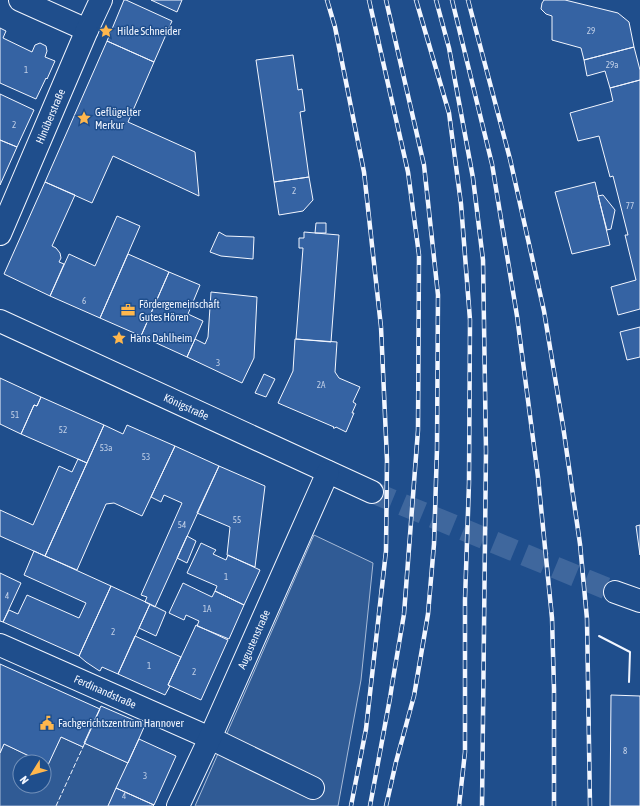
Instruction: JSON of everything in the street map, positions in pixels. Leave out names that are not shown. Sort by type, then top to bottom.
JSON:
[{"type":"street","points":[[20,0],[87,30]]},
{"type":"street","name":"Hinüberstraße","points":[[0,234],[101,0]]},
{"type":"street","name":"Königstraße","points":[[0,321],[372,492]]},
{"type":"street","name":"Augustenstraße","points":[[178,806],[210,738],[328,472]]},
{"type":"street","points":[[615,592],[640,601]]},
{"type":"street","name":"Ferdinandstraße","points":[[0,645],[210,738],[313,788]]},
{"type":"shaded area","points":[[314,535],[373,563],[361,680],[338,806],[195,806]]},
{"type":"shaded area","points":[[61,737],[83,747],[84,743],[128,763],[108,806],[0,806],[0,753],[4,744],[25,754],[12,754],[12,794],[52,794],[52,756]]},
{"type":"building","points":[[124,0],[172,21],[154,62],[107,41]]},
{"type":"building","points":[[151,0],[182,0],[177,12]]},
{"type":"building","points":[[544,0],[565,0],[618,13],[629,22],[634,47],[584,60],[581,48],[552,40],[552,16],[546,14],[541,9]]},
{"type":"building","points":[[0,28],[6,31],[3,38],[32,52],[35,45],[40,43],[46,46],[47,51],[45,57],[55,61],[36,99],[0,83]]},
{"type":"building","points":[[107,41],[154,62],[128,122],[195,152],[199,196],[113,156],[92,203],[45,182]]},
{"type":"building","points":[[634,47],[640,70],[640,80],[610,88],[605,71],[587,76],[584,60]]},
{"type":"building","points":[[293,55],[298,90],[302,89],[305,111],[300,112],[309,177],[274,182],[256,60]]},
{"type":"building","points":[[640,80],[640,309],[618,315],[611,287],[636,280],[625,235],[628,235],[613,176],[610,177],[599,136],[578,141],[570,113],[613,101],[610,88]]},
{"type":"building","points":[[0,94],[34,110],[17,147],[0,140]]},
{"type":"building","points":[[0,140],[17,147],[0,185]]},
{"type":"building","points":[[309,177],[313,200],[303,211],[279,215],[274,182]]},
{"type":"building","points":[[45,182],[75,195],[52,246],[60,253],[61,258],[59,262],[64,264],[50,296],[4,274]]},
{"type":"building","points":[[595,182],[610,245],[572,254],[555,192]]},
{"type":"building","points":[[603,195],[615,210],[611,229],[607,230],[598,196]]},
{"type":"building","points":[[117,216],[140,226],[100,318],[50,296],[69,254],[95,266]]},
{"type":"building","points":[[316,223],[326,223],[326,233],[315,233]]},
{"type":"building","points":[[219,232],[226,236],[254,237],[253,259],[221,256],[210,252]]},
{"type":"building","points":[[304,232],[339,235],[331,342],[296,339],[303,248],[299,248],[299,238],[304,238]]},
{"type":"building","points":[[128,254],[169,272],[141,336],[100,318]]},
{"type":"building","points":[[169,272],[200,285],[188,314],[203,321],[187,357],[141,336]]},
{"type":"building","points":[[211,292],[257,297],[254,358],[242,383],[187,357],[195,339],[205,344],[208,337]]},
{"type":"building","points":[[640,327],[640,357],[627,360],[620,332]]},
{"type":"building","points":[[295,339],[337,342],[335,372],[339,378],[360,387],[353,402],[356,404],[352,413],[354,413],[346,432],[336,427],[333,428],[334,427],[278,403],[293,371]]},
{"type":"building","points":[[264,374],[275,379],[266,397],[255,393]]},
{"type":"building","points":[[0,378],[41,397],[37,406],[34,405],[21,434],[0,424]]},
{"type":"building","points":[[41,397],[104,425],[87,463],[21,434],[34,405],[37,406]]},
{"type":"building","points":[[104,425],[123,434],[127,425],[175,446],[142,516],[114,503],[106,504],[77,570],[45,556]]},
{"type":"building","points":[[175,446],[219,466],[155,607],[145,602],[147,597],[141,595],[182,503],[164,495],[161,502],[151,497]]},
{"type":"building","points":[[78,459],[87,463],[45,556],[0,536],[0,510],[33,525],[59,466],[72,472]]},
{"type":"building","points":[[219,466],[265,486],[255,567],[227,555],[230,527],[197,513]]},
{"type":"building","points":[[640,525],[640,555],[636,526]]},
{"type":"building","points":[[187,536],[196,541],[187,563],[177,558]]},
{"type":"building","points":[[201,543],[216,550],[213,554],[226,560],[228,555],[260,570],[244,605],[215,591],[217,586],[187,573]]},
{"type":"building","points":[[34,551],[111,586],[79,656],[3,622],[9,610],[18,614],[27,595],[79,618],[86,603],[24,575]]},
{"type":"building","points":[[0,573],[21,583],[3,622],[0,621]]},
{"type":"building","points":[[183,583],[212,597],[215,591],[244,605],[229,639],[197,626],[199,621],[186,615],[184,620],[169,613]]},
{"type":"building","points":[[111,586],[150,604],[118,674],[102,667],[100,671],[79,656]]},
{"type":"building","points":[[150,604],[166,612],[156,636],[139,628]]},
{"type":"building","points":[[196,625],[228,640],[201,700],[168,685]]},
{"type":"building","points":[[135,636],[181,657],[165,695],[118,674]]},
{"type":"building","name":"Fachgerichtszentrum Hannover","points":[[0,664],[100,709],[83,747],[61,737],[52,756],[52,754],[25,754],[4,744],[0,753]]},
{"type":"building","points":[[611,695],[640,696],[640,806],[610,806]]},
{"type":"building","points":[[101,706],[145,725],[128,763],[84,743]]},
{"type":"building","points":[[139,739],[176,756],[154,805],[116,788]]},
{"type":"building","points":[[116,788],[154,805],[108,806]]},
{"type":"tunnel","points":[[372,492],[615,592]]},
{"type":"railway","points":[[327,0],[335,27],[364,172],[381,327],[387,460],[386,551],[366,729],[351,806]]},
{"type":"railway","points":[[369,0],[408,172],[419,255],[418,430],[404,614],[370,806]]},
{"type":"railway","points":[[386,0],[424,165],[438,295],[437,449],[434,544],[428,614],[414,696],[386,806]]},
{"type":"railway","points":[[416,0],[449,113],[461,204],[470,320],[469,483],[465,600],[465,752],[459,806]]},
{"type":"railway","points":[[436,0],[449,48],[473,178],[483,260],[486,451],[482,806]]},
{"type":"railway","points":[[452,0],[492,164],[517,316],[538,477],[552,618],[554,689],[554,806]]},
{"type":"railway","points":[[468,0],[510,159],[544,311],[563,426],[580,544],[587,619],[590,806]]},
{"type":"fence","points":[[56,806],[83,747]]},
{"type":"wall","points":[[599,636],[630,652],[629,682]]},
{"type":"place","name":"Hilde Schneider","points":[[106,31]]},
{"type":"place","name":"Geflügelter Merkur","points":[[84,118]]},
{"type":"place","name":"Fördergemeinschaft Gutes Hören","points":[[128,310]]},
{"type":"place","name":"Hans Dahlheim","points":[[119,338]]},
{"type":"place","name":"Fachgerichtszentrum Hannover","points":[[47,723]]}]
